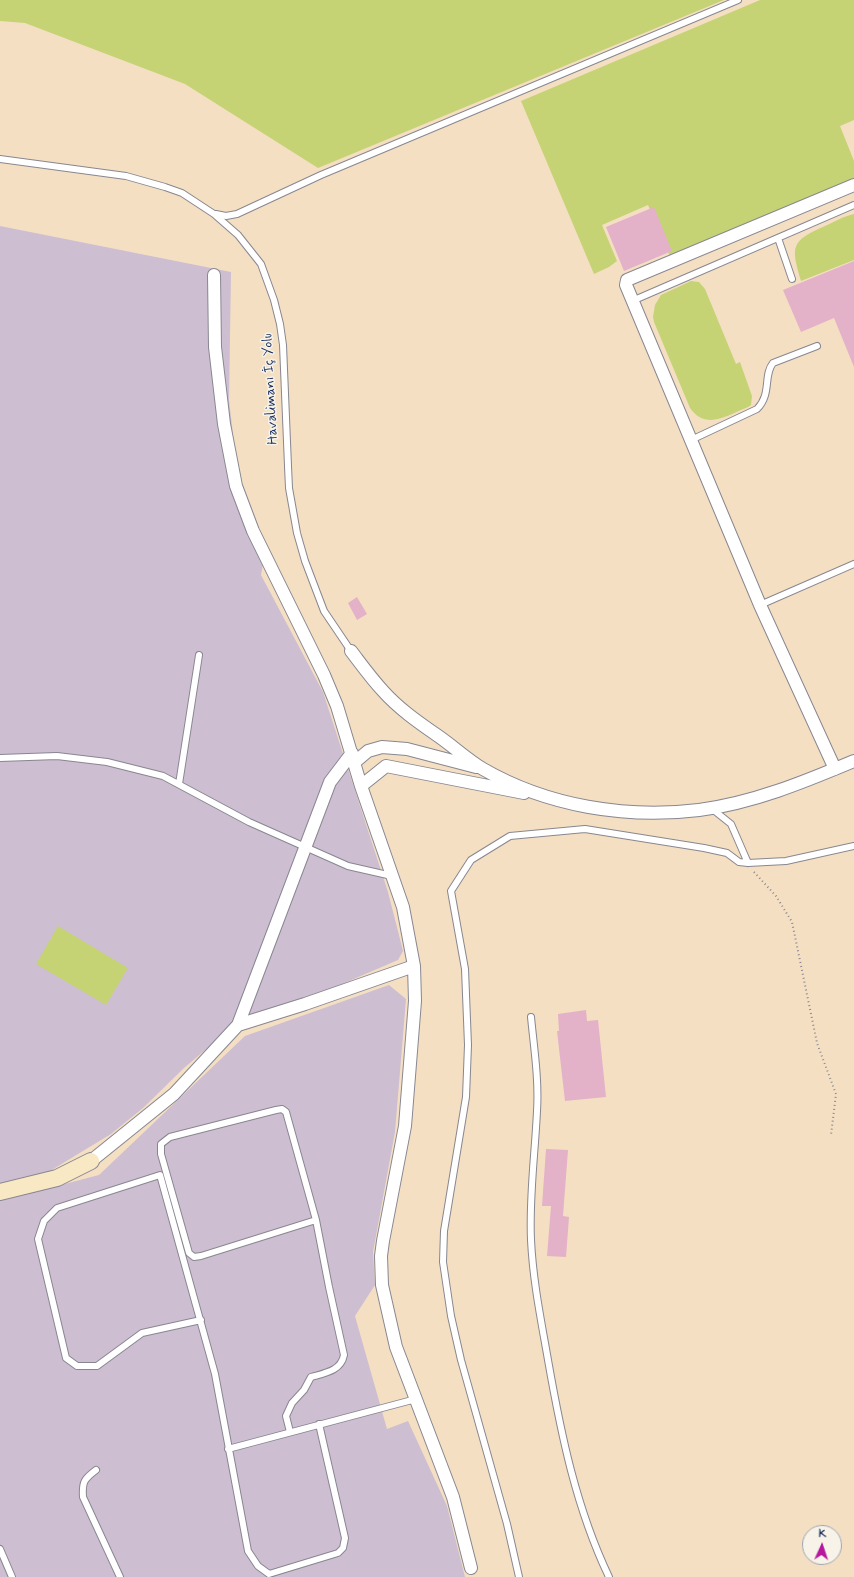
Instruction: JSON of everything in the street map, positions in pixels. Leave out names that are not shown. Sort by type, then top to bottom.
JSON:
[{"type":"street","points":[[835,769],[760,605],[626,285],[627,280],[854,186]]},
{"type":"street","points":[[214,274],[215,347],[224,424],[236,486],[253,531],[324,675],[337,706],[354,758],[361,786],[403,906],[414,966],[415,1001],[405,1126],[381,1256],[382,1285],[396,1347],[453,1497],[470,1568]]},
{"type":"street","points":[[351,651],[383,692],[404,712],[483,768],[511,783],[548,798]]},
{"type":"street","points":[[0,1192],[57,1178],[91,1162],[174,1094],[238,1025],[260,964],[306,847],[312,826],[330,782],[354,758],[382,746],[407,749],[483,768]]},
{"type":"street","points":[[361,786],[386,766],[584,806],[623,812],[663,813],[711,808],[765,796],[854,761]]},
{"type":"street","points":[[238,1025],[305,1004],[414,966]]},
{"type":"lane","points":[[214,214],[226,216],[237,214],[321,175],[738,0]]},
{"type":"lane","name":"Havalimanı İç Yolu","points":[[0,159],[126,176],[150,181],[182,193],[214,214],[238,235],[261,264],[268,281],[280,324],[283,345],[290,495],[297,533],[310,576],[324,611],[351,651]]},
{"type":"lane","points":[[632,301],[854,205]]},
{"type":"lane","points":[[778,238],[792,279]]},
{"type":"lane","points":[[691,440],[757,409],[763,403],[766,394],[770,367],[773,364],[817,346]]},
{"type":"lane","points":[[760,605],[854,564]]},
{"type":"lane","points":[[179,784],[199,655]]},
{"type":"lane","points":[[0,758],[57,756],[107,762],[163,776],[249,822],[348,866],[392,876]]},
{"type":"lane","points":[[711,808],[731,824],[748,863]]},
{"type":"lane","points":[[519,1577],[507,1524],[461,1360],[451,1316],[443,1262],[444,1231],[466,1097],[468,1045],[465,969],[451,891],[471,860],[510,836],[585,829],[704,848],[727,853],[739,862],[748,863],[786,861],[854,846]]},
{"type":"lane","points":[[531,1017],[537,1086],[537,1110],[531,1193],[531,1241],[537,1299],[561,1431],[581,1506],[592,1538],[609,1577]]},
{"type":"lane","points":[[290,1432],[286,1416],[292,1402],[304,1390],[311,1378],[337,1369],[343,1362],[344,1355],[316,1220],[286,1112],[282,1109],[170,1137],[161,1144],[160,1154],[189,1253],[194,1257],[202,1256],[316,1220]]},
{"type":"lane","points":[[201,1320],[142,1333],[97,1366],[77,1366],[66,1358],[38,1239],[44,1221],[57,1208],[160,1175],[201,1320],[215,1374],[248,1551],[258,1566],[270,1576],[338,1553],[343,1548],[346,1538],[318,1424]]},
{"type":"lane","points":[[228,1449],[318,1424],[416,1400]]},
{"type":"lane","points":[[96,1470],[86,1477],[82,1487],[83,1497],[120,1577]]},
{"type":"lane","points":[[0,1549],[12,1577]]},
{"type":"path","points":[[748,863],[752,870],[776,896],[792,922],[817,1043],[836,1094],[830,1136]]},
{"type":"shaded area","points":[[0,226],[231,272],[229,400],[236,460],[249,513],[266,548],[261,575],[323,692],[388,892],[403,951],[398,960],[223,1035],[184,1068],[143,1108],[111,1134],[50,1171],[0,1185]]},
{"type":"shaded area","points":[[389,985],[406,999],[395,1132],[373,1252],[375,1285],[355,1316],[387,1429],[408,1421],[447,1506],[465,1577],[0,1577],[0,1201],[99,1175],[245,1036]]},
{"type":"green space","points":[[0,0],[724,0],[318,168],[185,84],[25,23],[0,21]]},
{"type":"green space","points":[[760,0],[854,0],[854,120],[840,126],[854,161],[854,179],[671,259],[648,205],[602,225],[617,261],[609,267],[594,274],[521,101]]},
{"type":"green space","points":[[854,214],[854,260],[801,281],[795,253],[796,246],[799,241],[814,231]]},
{"type":"green space","points":[[691,281],[699,282],[705,289],[736,364],[740,362],[752,396],[751,405],[733,414],[718,419],[703,419],[696,415],[690,408],[653,317],[655,305],[661,295]]},
{"type":"green space","points":[[58,926],[128,968],[106,1005],[36,964]]},
{"type":"building","points":[[654,207],[672,251],[624,271],[606,227]]},
{"type":"building","points":[[854,261],[854,367],[834,318],[801,332],[783,290]]},
{"type":"building","points":[[357,597],[367,614],[357,620],[348,603]]},
{"type":"building","points":[[586,1010],[587,1021],[598,1020],[606,1097],[565,1101],[557,1031],[559,1031],[558,1014]]},
{"type":"building","points":[[546,1149],[568,1150],[563,1216],[569,1217],[566,1257],[547,1256],[551,1206],[542,1206]]}]
